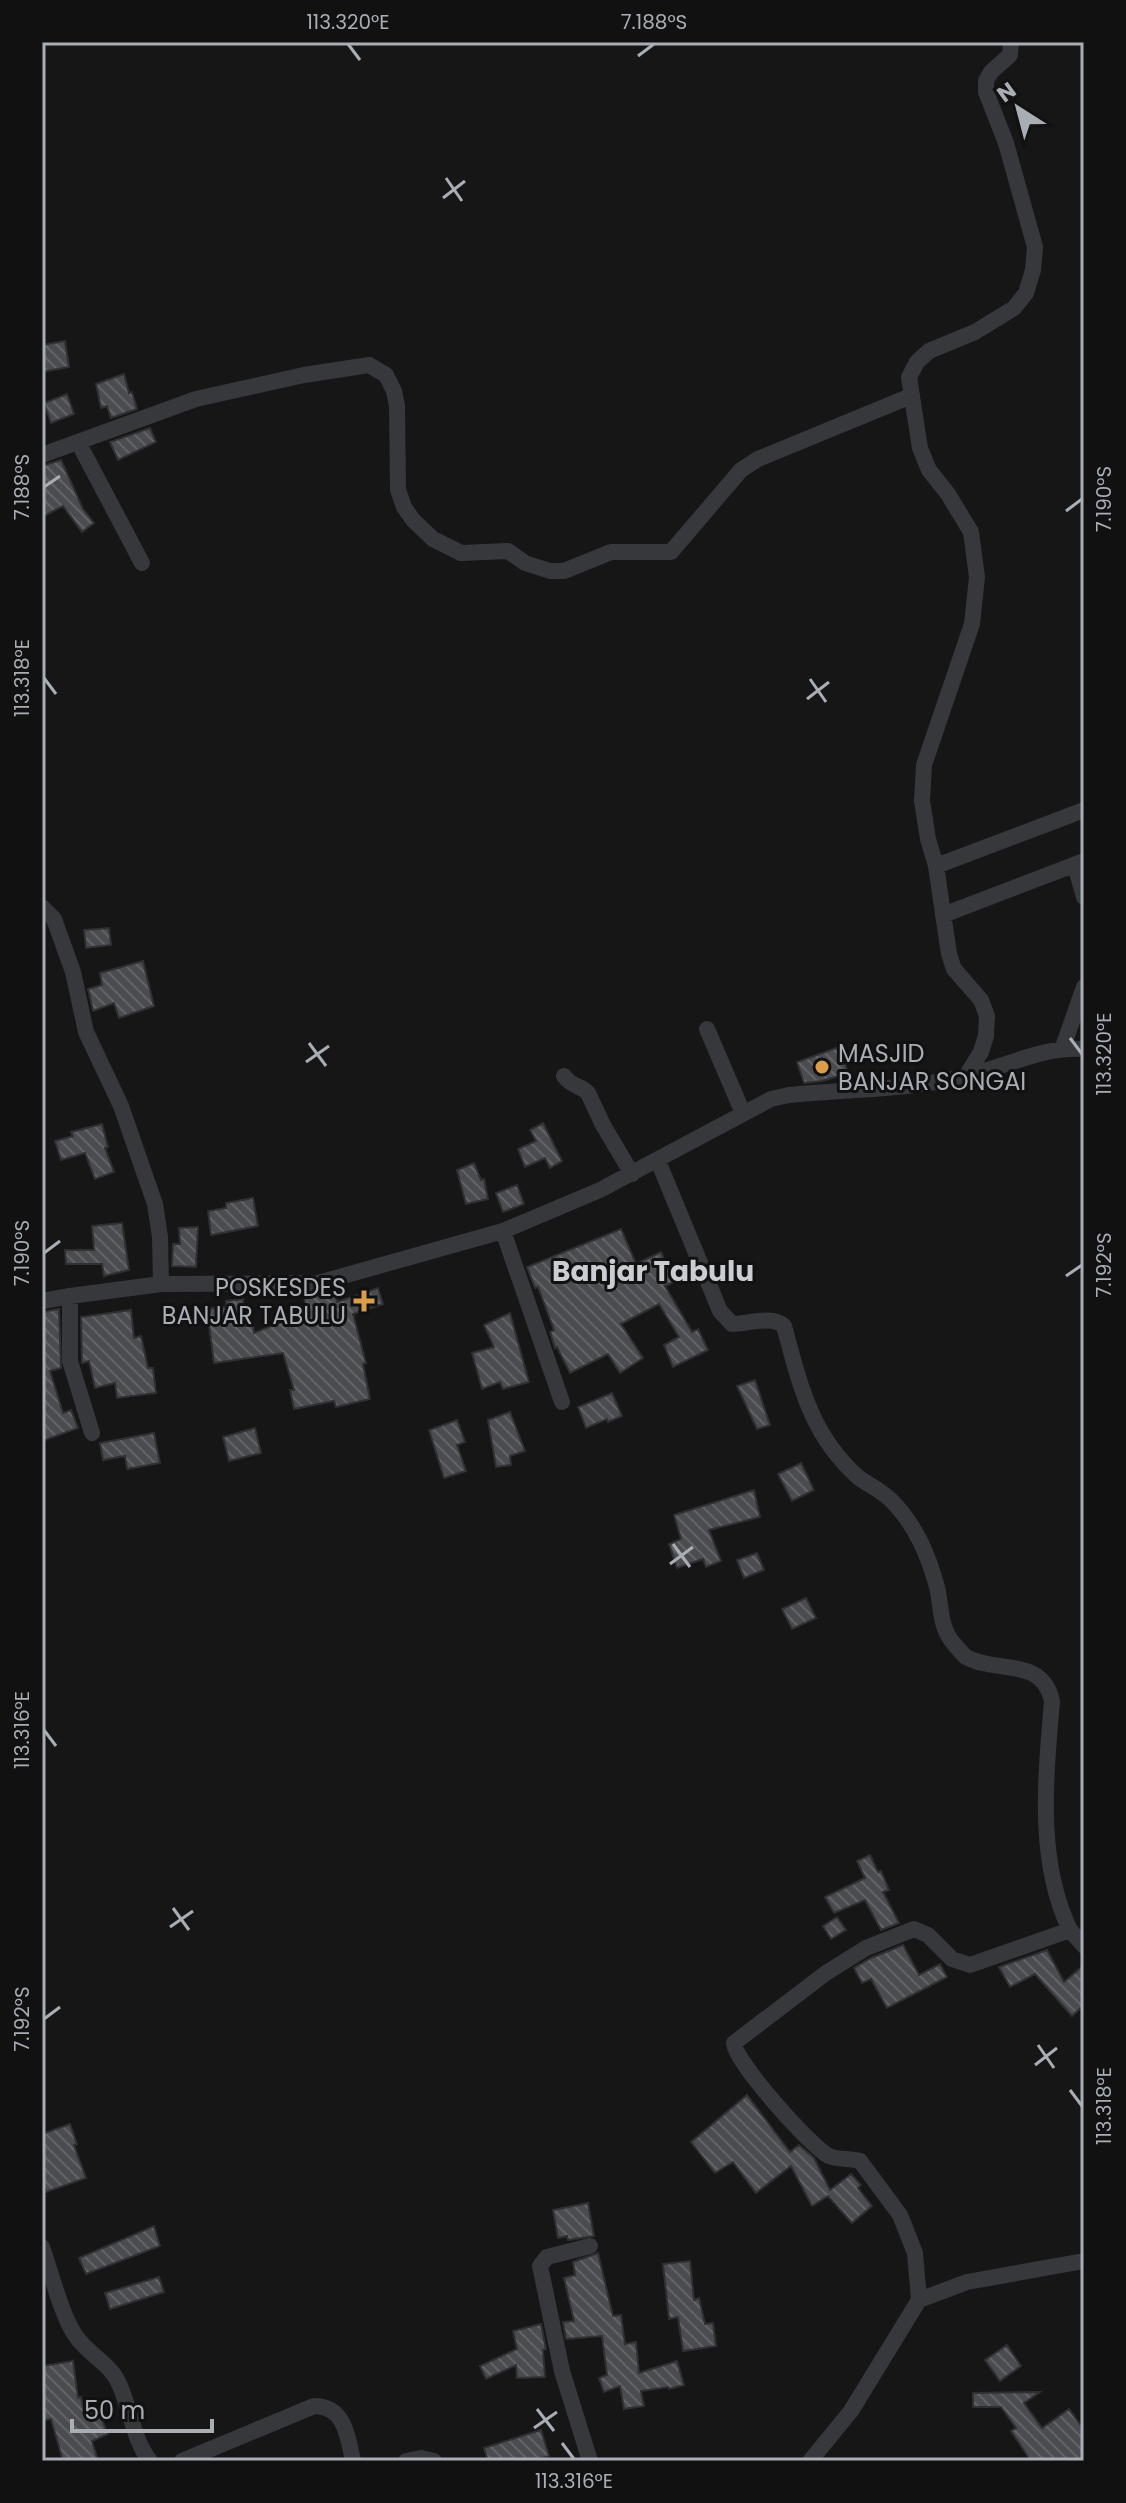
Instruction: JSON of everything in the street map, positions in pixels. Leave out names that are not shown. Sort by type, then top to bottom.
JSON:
[{"type":"street","points":[[966,1076],[981,1052],[987,1016],[981,1000],[954,969],[922,801],[924,765],[972,624],[977,577],[971,532],[929,470],[920,448],[909,377],[917,362],[929,351],[975,332],[1014,308],[1026,293],[1033,270],[1035,247],[1006,143],[986,92],[986,81],[991,72],[1010,55],[1011,42]]},
{"type":"street","points":[[42,455],[196,399],[304,375],[369,365],[386,375],[394,391],[398,490],[413,520],[433,539],[461,553],[508,551],[538,568],[564,571],[611,552],[671,552],[741,470],[758,459],[911,396]]},
{"type":"street","points":[[78,442],[142,563]]},
{"type":"street","points":[[936,866],[1084,810]]},
{"type":"street","points":[[943,915],[1079,863],[1084,897]]},
{"type":"street","points":[[42,907],[54,919],[73,972],[86,1032],[121,1106],[155,1204],[160,1237],[161,1284]]},
{"type":"street","points":[[1063,1047],[1084,987]]},
{"type":"street","points":[[707,1029],[743,1113]]},
{"type":"street","points":[[42,1301],[161,1284],[318,1283],[503,1231],[632,1174],[771,1099],[935,1082],[1063,1047],[1084,1049]]},
{"type":"street","points":[[564,1076],[570,1084],[585,1088],[632,1174]]},
{"type":"street","points":[[658,1161],[720,1311],[732,1324],[772,1321],[784,1326],[813,1420],[858,1477],[880,1491],[908,1521],[920,1541],[932,1574],[945,1633],[965,1656],[988,1664],[1027,1669],[1050,1690],[1052,1701],[1044,1801],[1058,1906],[1070,1930],[1084,1946]]},
{"type":"street","points":[[503,1231],[562,1402]]},
{"type":"street","points":[[70,1296],[70,1361],[92,1433]]},
{"type":"street","points":[[919,2300],[915,2253],[900,2215],[860,2161],[828,2155],[813,2145],[751,2073],[735,2052],[734,2043],[826,1973],[866,1948],[914,1929],[928,1935],[952,1959],[970,1965],[1070,1930]]},
{"type":"street","points":[[590,2246],[547,2257],[540,2266],[562,2371],[590,2461]]},
{"type":"street","points":[[42,2247],[73,2332],[85,2348],[110,2367],[120,2385],[138,2441],[150,2461]]},
{"type":"street","points":[[810,2461],[851,2411],[919,2300],[967,2282],[1084,2261]]},
{"type":"street","points":[[182,2461],[314,2406],[326,2406],[334,2411],[345,2427],[353,2461]]},
{"type":"street","points":[[406,2461],[421,2458],[434,2461]]},
{"type":"building","points":[[65,341],[69,367],[42,372],[42,345]]},
{"type":"building","points":[[124,374],[137,409],[111,418],[107,406],[101,408],[96,384]]},
{"type":"building","points":[[67,394],[74,414],[51,423],[44,403]]},
{"type":"building","points":[[150,428],[156,442],[118,460],[110,442]]},
{"type":"building","points":[[61,460],[83,509],[94,523],[82,532],[63,506],[42,517],[42,466]]},
{"type":"building","points":[[109,928],[111,945],[86,948],[84,930]]},
{"type":"building","points":[[143,961],[154,1006],[119,1018],[114,1003],[93,1011],[88,989],[102,985],[100,973]]},
{"type":"building","name":"MASJID BANJAR SONGAI","points":[[839,1047],[848,1073],[804,1083],[797,1062]]},
{"type":"building","points":[[543,1123],[562,1161],[550,1168],[545,1158],[525,1167],[518,1149],[536,1141],[530,1130]]},
{"type":"building","points":[[102,1124],[108,1147],[105,1148],[114,1172],[95,1179],[85,1153],[61,1160],[55,1141],[73,1136],[71,1132]]},
{"type":"building","points":[[474,1163],[481,1180],[484,1179],[488,1199],[466,1204],[457,1170]]},
{"type":"building","points":[[517,1185],[524,1204],[503,1212],[496,1193]]},
{"type":"building","points":[[253,1198],[258,1226],[211,1235],[208,1211],[226,1208],[226,1203]]},
{"type":"building","points":[[122,1223],[129,1270],[104,1276],[102,1264],[66,1264],[65,1250],[94,1250],[92,1226]]},
{"type":"building","points":[[198,1227],[196,1267],[172,1266],[173,1244],[180,1244],[179,1228]]},
{"type":"building","points":[[621,1229],[636,1264],[661,1252],[674,1282],[665,1286],[692,1332],[698,1329],[708,1350],[673,1367],[664,1345],[679,1337],[659,1304],[621,1324],[643,1358],[620,1373],[608,1354],[570,1373],[555,1348],[550,1332],[554,1330],[527,1267]]},
{"type":"building","points":[[378,1288],[383,1304],[353,1314],[366,1363],[363,1364],[370,1399],[336,1407],[334,1401],[294,1409],[290,1390],[294,1390],[283,1353],[214,1363],[209,1325],[205,1325],[203,1309],[226,1307],[226,1301],[243,1299],[246,1326],[253,1325],[254,1333],[307,1312],[304,1297],[334,1290],[337,1302]]},
{"type":"building","points":[[59,1309],[61,1368],[50,1371],[63,1413],[71,1410],[78,1428],[42,1441],[42,1312]]},
{"type":"building","points":[[131,1310],[134,1338],[141,1336],[148,1368],[153,1368],[156,1393],[117,1398],[115,1383],[95,1388],[89,1361],[82,1363],[81,1317]]},
{"type":"building","points":[[510,1313],[529,1382],[503,1389],[500,1382],[482,1389],[472,1353],[494,1347],[484,1325]]},
{"type":"building","points":[[755,1380],[770,1425],[757,1429],[737,1386]]},
{"type":"building","points":[[612,1393],[622,1416],[586,1428],[578,1407]]},
{"type":"building","points":[[510,1412],[525,1451],[510,1456],[511,1465],[496,1467],[488,1420]]},
{"type":"building","points":[[457,1420],[465,1442],[457,1445],[466,1471],[444,1478],[429,1430]]},
{"type":"building","points":[[255,1428],[261,1453],[229,1461],[223,1437]]},
{"type":"building","points":[[154,1433],[160,1463],[127,1469],[125,1456],[103,1460],[100,1443]]},
{"type":"building","points":[[801,1463],[814,1490],[792,1501],[778,1474]]},
{"type":"building","points":[[754,1490],[760,1517],[709,1530],[721,1561],[706,1567],[703,1559],[677,1568],[669,1544],[681,1539],[674,1515]]},
{"type":"building","points":[[757,1553],[764,1570],[744,1578],[737,1560]]},
{"type":"building","points":[[806,1598],[816,1618],[792,1629],[782,1609]]},
{"type":"building","points":[[870,1855],[878,1872],[881,1871],[889,1890],[883,1892],[899,1923],[881,1930],[865,1900],[834,1913],[825,1897],[865,1878],[857,1861]]},
{"type":"building","points":[[837,1917],[846,1930],[831,1939],[823,1926]]},
{"type":"building","points":[[903,1945],[919,1975],[940,1964],[947,1977],[887,2008],[871,1979],[862,1983],[854,1968]]},
{"type":"building","points":[[1047,1950],[1064,1982],[1084,1965],[1084,2005],[1072,2016],[1035,1974],[1010,1987],[999,1967]]},
{"type":"building","points":[[747,2095],[790,2152],[799,2145],[814,2158],[830,2190],[851,2174],[872,2206],[852,2223],[828,2196],[812,2206],[791,2166],[756,2193],[733,2162],[715,2173],[691,2142]]},
{"type":"building","points":[[70,2124],[86,2178],[46,2192],[42,2181],[42,2134]]},
{"type":"building","points":[[588,2203],[594,2236],[568,2240],[567,2236],[558,2238],[553,2210]]},
{"type":"building","points":[[154,2226],[160,2246],[86,2274],[79,2258]]},
{"type":"building","points":[[598,2253],[613,2316],[621,2315],[625,2344],[636,2342],[639,2373],[677,2361],[684,2385],[641,2391],[644,2406],[624,2409],[620,2386],[604,2392],[599,2378],[607,2375],[602,2336],[566,2339],[563,2322],[574,2321],[564,2278],[575,2275],[573,2262]]},
{"type":"building","points":[[690,2261],[694,2300],[699,2298],[705,2324],[713,2323],[716,2346],[683,2351],[678,2317],[669,2319],[663,2264]]},
{"type":"building","points":[[159,2277],[164,2292],[110,2309],[105,2293]]},
{"type":"building","points":[[541,2324],[546,2349],[543,2350],[545,2377],[517,2378],[516,2365],[486,2379],[480,2366],[517,2349],[513,2331]]},
{"type":"building","points":[[1007,2345],[1021,2366],[1000,2381],[985,2360]]},
{"type":"building","points":[[73,2361],[78,2398],[81,2397],[85,2416],[98,2411],[108,2434],[92,2441],[98,2461],[63,2461],[51,2419],[44,2420],[42,2366]]},
{"type":"building","points":[[1040,2392],[1024,2403],[1042,2428],[1069,2409],[1084,2430],[1084,2461],[1031,2461],[1011,2431],[1016,2428],[1001,2407],[973,2407],[973,2393]]},
{"type":"building","points":[[541,2430],[549,2456],[533,2461],[488,2461],[484,2448]]},
{"type":"place","name":"MASJID BANJAR SONGAI","points":[[822,1067]]},
{"type":"place","name":"POSKESDES BANJAR TABULU","points":[[364,1301]]},
{"type":"district","name":"Banjar Tabulu","points":[[653,1271]]}]
